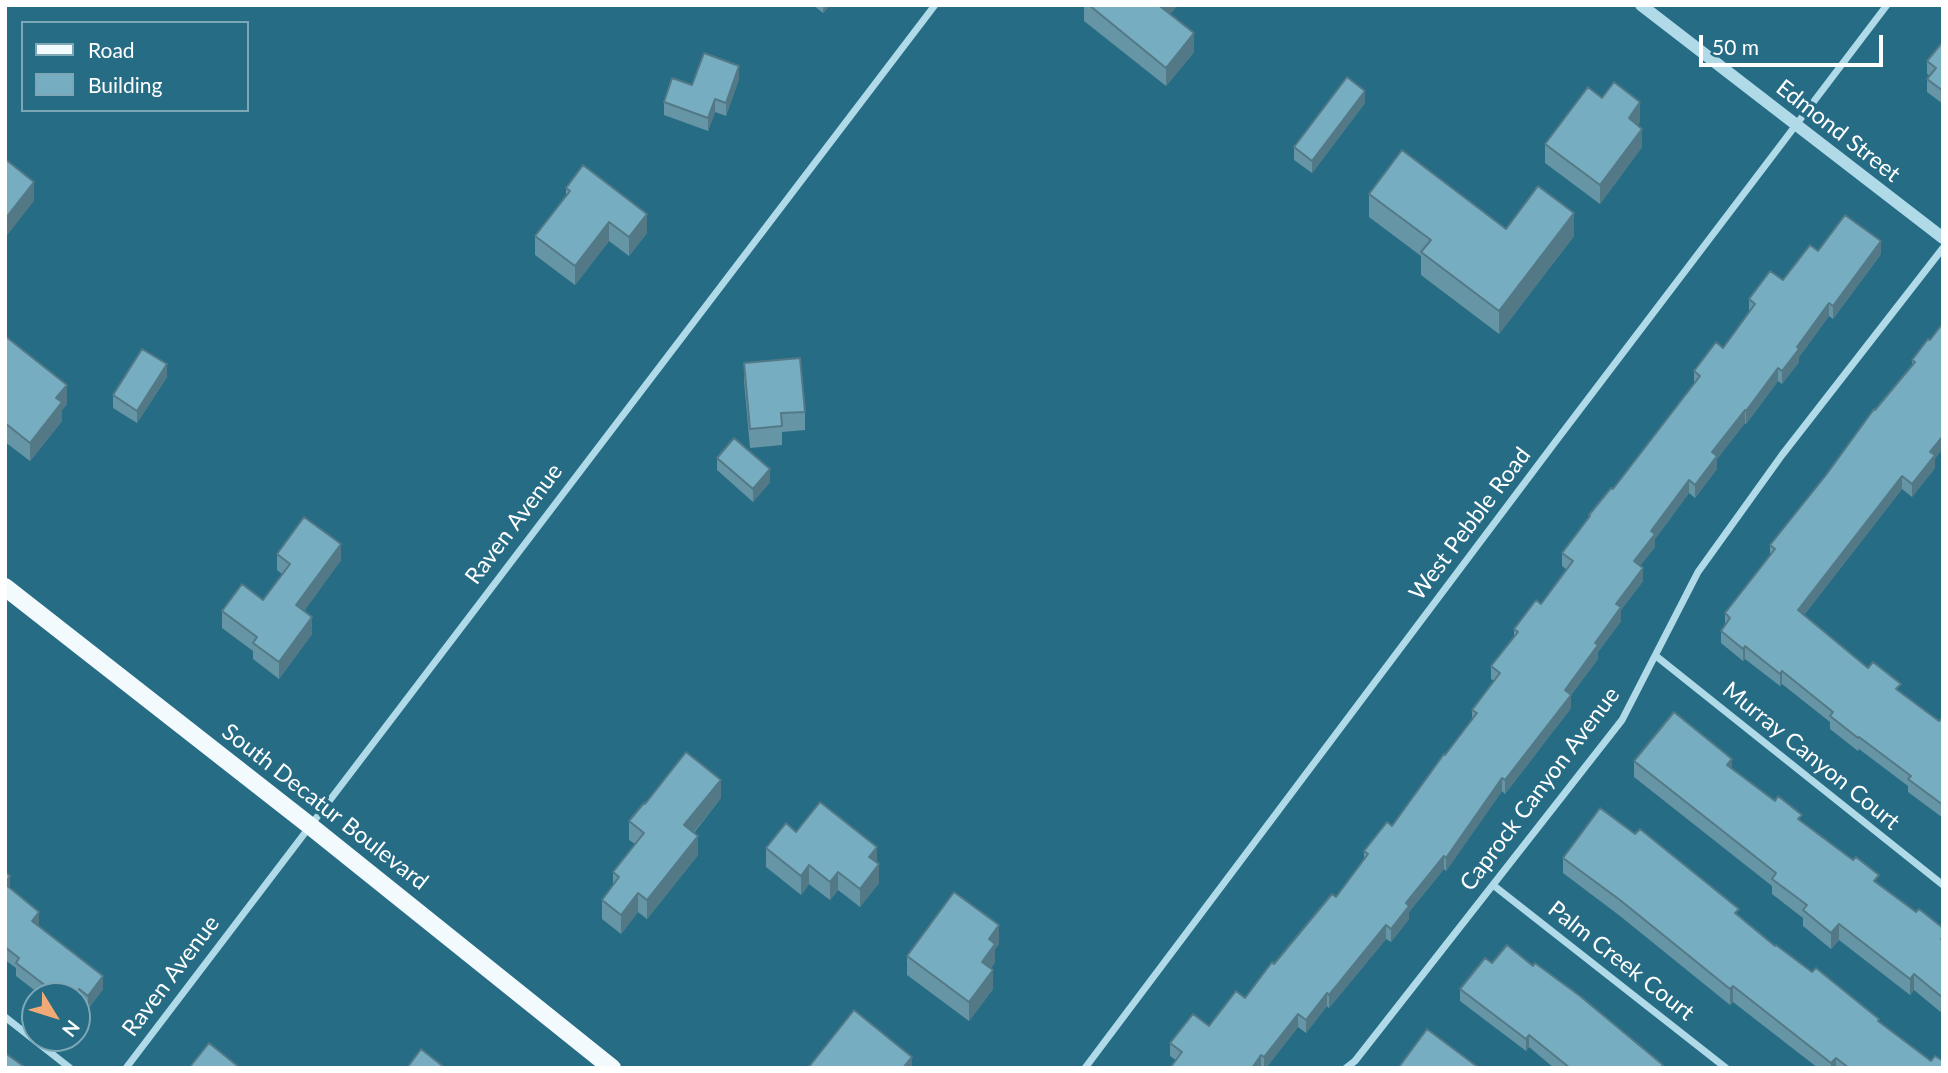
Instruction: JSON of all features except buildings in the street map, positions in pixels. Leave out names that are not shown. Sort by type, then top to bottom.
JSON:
[{"type":"main road","name":"South Decatur Boulevard","points":[[5,587],[309,825],[612,1068]]},
{"type":"street","name":"Raven Avenue","points":[[126,1068],[935,5]]},
{"type":"street","name":"Edmond Street","points":[[1641,5],[1943,238]]},
{"type":"street","name":"West Pebble Road","points":[[1084,1068],[1887,5]]},
{"type":"street","name":"Caprock Canyon Avenue","points":[[1346,1068],[1355,1061],[1622,720],[1698,572],[1782,455],[1943,248]]},
{"type":"street","name":"Murray Canyon Court","points":[[1656,656],[1943,885]]},
{"type":"street","name":"Palm Creek Court","points":[[1493,885],[1726,1068]]},
{"type":"street","points":[[5,1017],[71,1068]]}]
